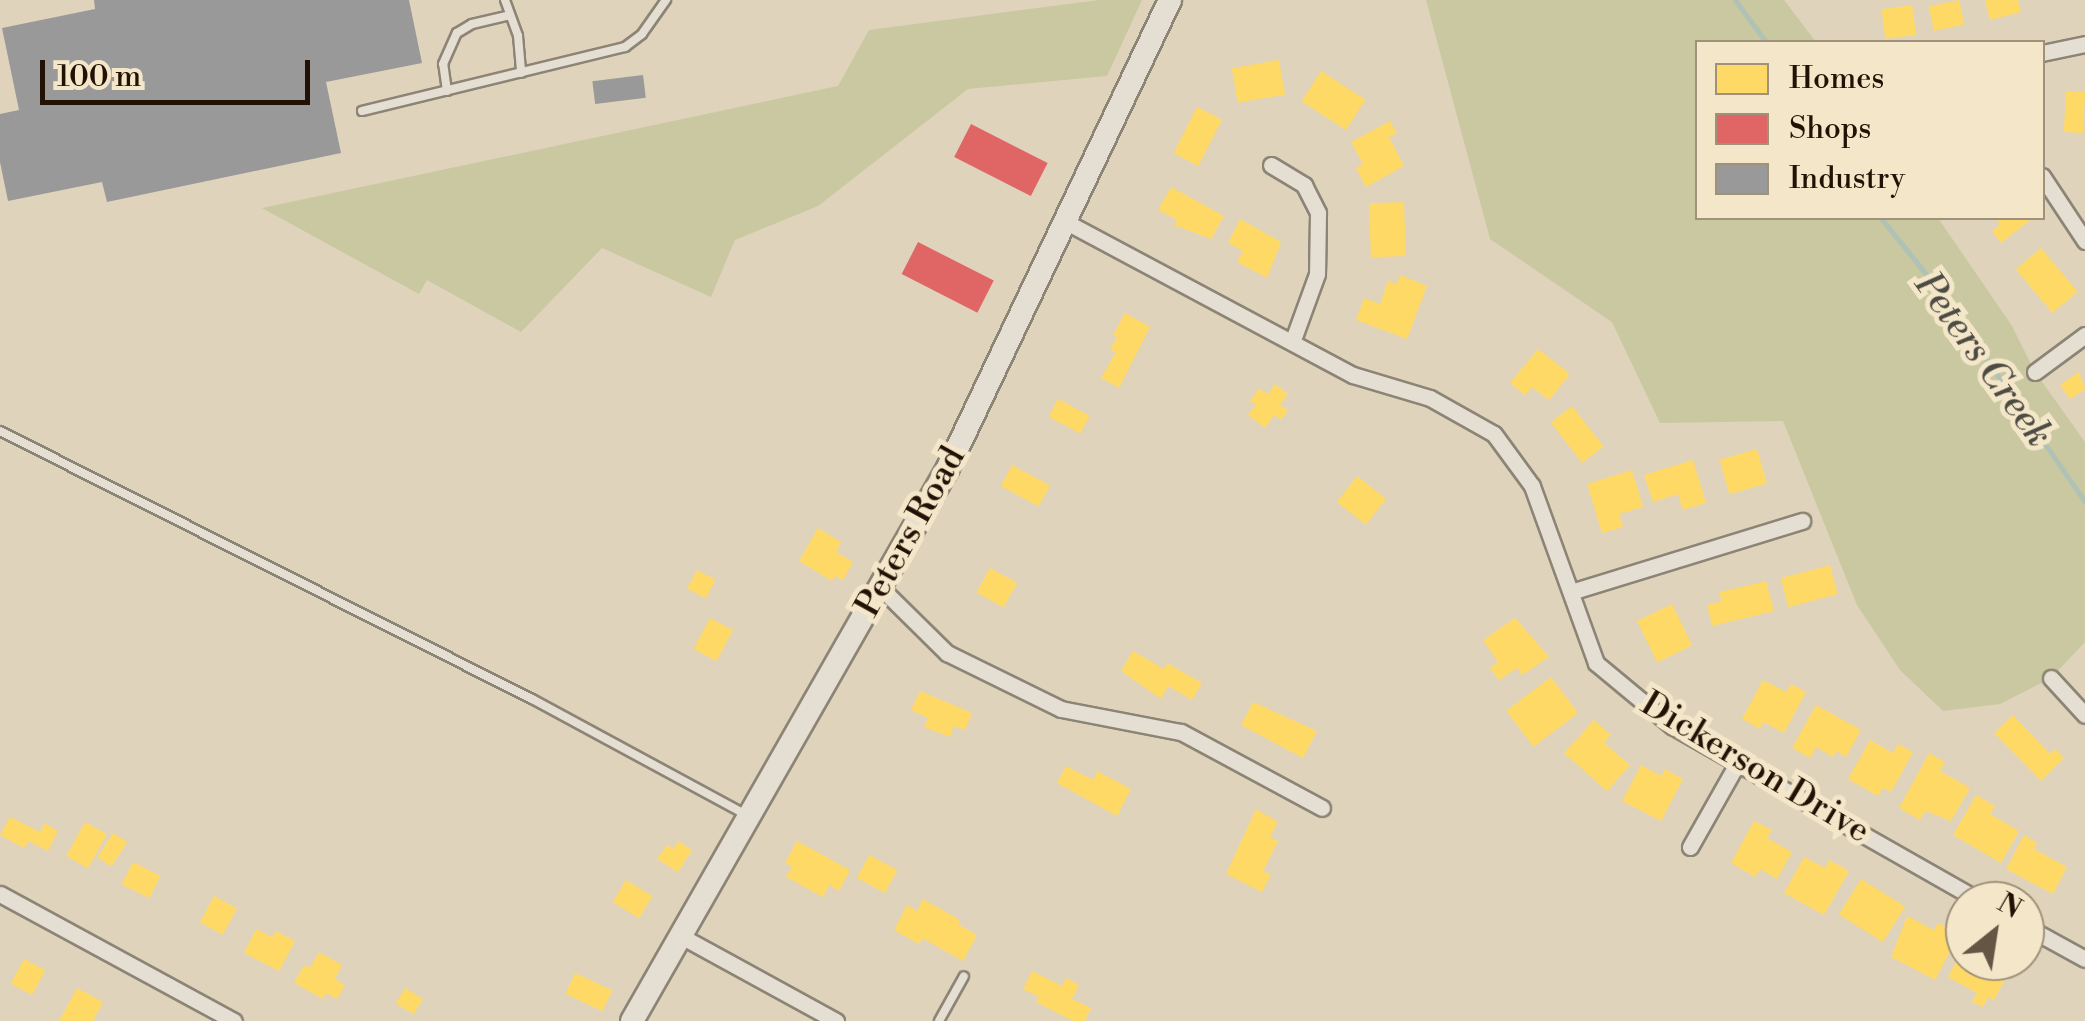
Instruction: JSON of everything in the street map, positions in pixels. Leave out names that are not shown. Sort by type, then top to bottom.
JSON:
[{"type":"street","name":"Peters Road","points":[[632,1021],[948,468],[1068,223],[1170,0]]},
{"type":"street","points":[[2045,52],[2085,44]]},
{"type":"street","points":[[1271,165],[1304,185],[1318,213],[1316,274],[1292,340]]},
{"type":"street","points":[[2045,181],[2085,241]]},
{"type":"street","name":"Dickerson Drive","points":[[1068,223],[1353,375],[1430,398],[1494,434],[1532,486],[1596,664],[1672,726],[1945,881]]},
{"type":"street","points":[[2035,372],[2085,335]]},
{"type":"street","points":[[1571,592],[1802,521]]},
{"type":"street","points":[[881,588],[947,652],[1060,709],[1180,732],[1322,808]]},
{"type":"street","points":[[2051,678],[2085,714]]},
{"type":"street","points":[[1690,847],[1738,764]]},
{"type":"street","points":[[0,894],[234,1021]]},
{"type":"street","points":[[679,935],[836,1021]]},
{"type":"street","points":[[2045,937],[2085,959]]},
{"type":"lane","points":[[505,0],[521,73]]},
{"type":"lane","points":[[362,111],[624,46],[642,34],[666,0]]},
{"type":"lane","points":[[447,91],[444,64],[456,33],[472,24],[510,15]]},
{"type":"lane","points":[[0,431],[532,699],[749,816]]},
{"type":"lane","points":[[939,1021],[964,976]]},
{"type":"green space","points":[[1099,0],[1142,0],[1107,76],[968,89],[818,206],[735,240],[711,297],[602,248],[521,332],[427,280],[419,294],[262,208],[838,86],[869,30]]},
{"type":"green space","points":[[1426,0],[1784,0],[1814,40],[1695,40],[1695,220],[1939,220],[2012,326],[2035,372],[2085,442],[2085,642],[2051,678],[2000,704],[1943,711],[1900,670],[1857,605],[1783,421],[1660,423],[1612,322],[1490,239]]},
{"type":"building: Homes","points":[[1959,0],[1964,24],[1934,31],[1929,6]]},
{"type":"building: Homes","points":[[1985,0],[2018,0],[2021,12],[1990,20]]},
{"type":"building: Homes","points":[[1912,5],[1916,35],[1885,39],[1881,9]]},
{"type":"building: Homes","points":[[1279,60],[1285,94],[1238,103],[1232,68]]},
{"type":"building: Homes","points":[[1321,71],[1365,100],[1346,130],[1301,101]]},
{"type":"building: Homes","points":[[2066,91],[2085,92],[2083,133],[2064,132]]},
{"type":"building: Homes","points":[[1197,107],[1222,120],[1198,166],[1173,153]]},
{"type":"building: Homes","points":[[1390,121],[1397,133],[1389,137],[1404,166],[1366,187],[1356,168],[1363,164],[1351,142]]},
{"type":"building: Homes","points":[[1171,187],[1224,216],[1211,239],[1174,225],[1177,220],[1158,210]]},
{"type":"building: Homes","points":[[1404,202],[1406,256],[1371,257],[1369,203]]},
{"type":"building: Homes","points":[[1240,219],[1281,242],[1267,278],[1237,262],[1243,251],[1228,243]]},
{"type":"building: Homes","points":[[1997,220],[2030,220],[2001,243],[1992,231],[2000,224]]},
{"type":"building: Homes","points":[[2041,248],[2078,292],[2052,313],[2016,269]]},
{"type":"building: Homes","points":[[1400,275],[1427,286],[1407,339],[1356,320],[1364,298],[1380,304],[1388,281],[1397,284]]},
{"type":"building: Homes","points":[[1125,313],[1150,327],[1119,388],[1101,378],[1116,352],[1110,349],[1117,337],[1113,335]]},
{"type":"building: Homes","points":[[1538,349],[1570,374],[1549,400],[1532,387],[1525,395],[1510,383]]},
{"type":"building: Homes","points":[[2079,372],[2085,389],[2070,399],[2060,385]]},
{"type":"building: Homes","points":[[1275,384],[1288,394],[1280,405],[1288,410],[1281,420],[1274,415],[1265,428],[1248,415],[1256,404],[1250,401],[1259,389],[1268,394]]},
{"type":"building: Homes","points":[[1058,399],[1090,416],[1080,434],[1049,417]]},
{"type":"building: Homes","points":[[1572,406],[1603,446],[1582,463],[1551,423]]},
{"type":"building: Homes","points":[[1757,449],[1767,484],[1729,494],[1720,460]]},
{"type":"building: Homes","points":[[1693,460],[1706,503],[1683,510],[1678,494],[1653,502],[1644,475]]},
{"type":"building: Homes","points":[[1012,465],[1050,485],[1039,506],[1001,486]]},
{"type":"building: Homes","points":[[1632,470],[1643,507],[1619,514],[1623,527],[1602,533],[1587,484]]},
{"type":"building: Homes","points":[[1357,476],[1386,499],[1366,525],[1337,502]]},
{"type":"building: Homes","points":[[818,528],[841,542],[836,552],[853,562],[843,580],[835,576],[832,581],[799,561]]},
{"type":"building: Homes","points":[[1830,565],[1838,594],[1789,607],[1781,578]]},
{"type":"building: Homes","points":[[990,568],[1017,583],[1004,608],[976,592]]},
{"type":"building: Homes","points":[[697,570],[716,580],[706,598],[687,589]]},
{"type":"building: Homes","points":[[1766,581],[1774,611],[1712,626],[1707,605],[1722,601],[1719,592]]},
{"type":"building: Homes","points":[[1672,604],[1692,645],[1657,662],[1637,621]]},
{"type":"building: Homes","points":[[710,618],[733,630],[717,661],[694,649]]},
{"type":"building: Homes","points":[[1515,618],[1549,657],[1522,675],[1517,668],[1499,680],[1490,668],[1498,662],[1483,640]]},
{"type":"building: Homes","points":[[1133,651],[1164,669],[1167,663],[1202,683],[1192,700],[1168,686],[1161,699],[1121,671]]},
{"type":"building: Homes","points":[[1551,677],[1578,713],[1533,747],[1506,711]]},
{"type":"building: Homes","points":[[1763,680],[1786,692],[1791,684],[1806,692],[1784,733],[1763,722],[1760,729],[1742,719]]},
{"type":"building: Homes","points":[[920,691],[972,713],[965,730],[954,726],[950,737],[924,727],[928,718],[911,710]]},
{"type":"building: Homes","points":[[1253,702],[1317,731],[1303,758],[1241,725]]},
{"type":"building: Homes","points":[[1816,705],[1861,730],[1846,757],[1836,751],[1833,757],[1816,747],[1810,758],[1792,748]]},
{"type":"building: Homes","points":[[2013,715],[2050,754],[2055,749],[2064,758],[2041,781],[1994,733]]},
{"type":"building: Homes","points":[[1594,720],[1611,735],[1604,743],[1630,765],[1607,791],[1564,753]]},
{"type":"building: Homes","points":[[1870,740],[1893,753],[1898,744],[1913,752],[1891,792],[1883,788],[1878,796],[1848,779]]},
{"type":"building: Homes","points":[[1929,753],[1945,762],[1940,771],[1970,788],[1951,821],[1925,811],[1920,820],[1899,808]]},
{"type":"building: Homes","points":[[1641,765],[1661,776],[1665,769],[1683,779],[1661,821],[1622,801]]},
{"type":"building: Homes","points":[[1066,766],[1093,780],[1097,771],[1131,789],[1117,816],[1057,783]]},
{"type":"building: Homes","points":[[1976,795],[1995,806],[1990,814],[2019,831],[2001,863],[1953,835]]},
{"type":"building: Homes","points":[[1256,809],[1278,822],[1270,837],[1278,841],[1263,871],[1271,875],[1262,892],[1226,874]]},
{"type":"building: Homes","points":[[10,817],[40,832],[44,823],[58,831],[48,851],[28,841],[24,848],[0,835]]},
{"type":"building: Homes","points":[[1754,821],[1772,830],[1767,838],[1792,852],[1777,879],[1760,869],[1755,877],[1731,863]]},
{"type":"building: Homes","points":[[85,822],[107,834],[88,868],[66,856]]},
{"type":"building: Homes","points":[[113,833],[127,842],[111,867],[97,857]]},
{"type":"building: Homes","points":[[2024,835],[2037,843],[2034,849],[2067,867],[2053,894],[2045,890],[2045,881],[2029,881],[2006,869]]},
{"type":"building: Homes","points":[[678,841],[692,850],[678,872],[657,859],[667,845],[673,849]]},
{"type":"building: Homes","points":[[797,841],[850,870],[839,891],[829,885],[823,897],[786,877],[792,867],[785,863]]},
{"type":"building: Homes","points":[[869,855],[897,870],[885,893],[857,878]]},
{"type":"building: Homes","points":[[1804,857],[1825,868],[1829,860],[1849,871],[1824,915],[1784,893]]},
{"type":"building: Homes","points":[[133,862],[161,876],[149,898],[122,884]]},
{"type":"building: Homes","points":[[1861,879],[1905,907],[1883,942],[1839,915]]},
{"type":"building: Homes","points":[[626,880],[653,896],[639,918],[613,902]]},
{"type":"building: Homes","points":[[214,896],[237,908],[223,935],[200,922]]},
{"type":"building: Homes","points":[[923,899],[960,920],[958,924],[977,935],[963,961],[922,938],[919,944],[894,930],[907,905],[917,911]]},
{"type":"building: Homes","points":[[1907,916],[1934,930],[1938,923],[1945,927],[1945,961],[1935,980],[1891,957]]},
{"type":"building: Homes","points":[[256,929],[272,937],[276,931],[295,941],[279,971],[244,953]]},
{"type":"building: Homes","points":[[319,952],[342,965],[335,979],[345,985],[337,999],[326,993],[323,999],[294,983],[304,965],[310,968]]},
{"type":"building: Homes","points":[[24,959],[45,970],[32,995],[11,984]]},
{"type":"building: Homes","points":[[1032,971],[1062,986],[1066,978],[1079,985],[1072,999],[1091,1008],[1085,1021],[1073,1021],[1036,1002],[1039,997],[1023,989]]},
{"type":"building: Homes","points":[[575,973],[612,990],[602,1011],[565,994]]},
{"type":"building: Homes","points":[[1955,981],[2004,981],[1994,1000],[1988,997],[1983,1007],[1972,1002],[1977,993]]},
{"type":"building: Homes","points":[[77,988],[103,1002],[93,1021],[59,1021]]},
{"type":"building: Homes","points":[[405,988],[423,999],[414,1014],[396,1003]]},
{"type":"building: Shops","points":[[971,124],[1048,163],[1031,196],[954,157]]},
{"type":"building: Shops","points":[[918,242],[994,281],[977,313],[902,274]]},
{"type":"building: Industry","points":[[94,0],[409,0],[422,63],[326,82],[341,153],[107,202],[102,182],[8,201],[0,162],[0,114],[19,110],[2,28],[95,9]]},
{"type":"building: Industry","points":[[643,75],[646,98],[595,104],[592,81]]},
{"type":"waterway","name":"Peters Creek","points":[[1735,0],[1765,40]]},
{"type":"waterway","name":"Peters Creek","points":[[1883,220],[1937,288],[2085,502]]}]
